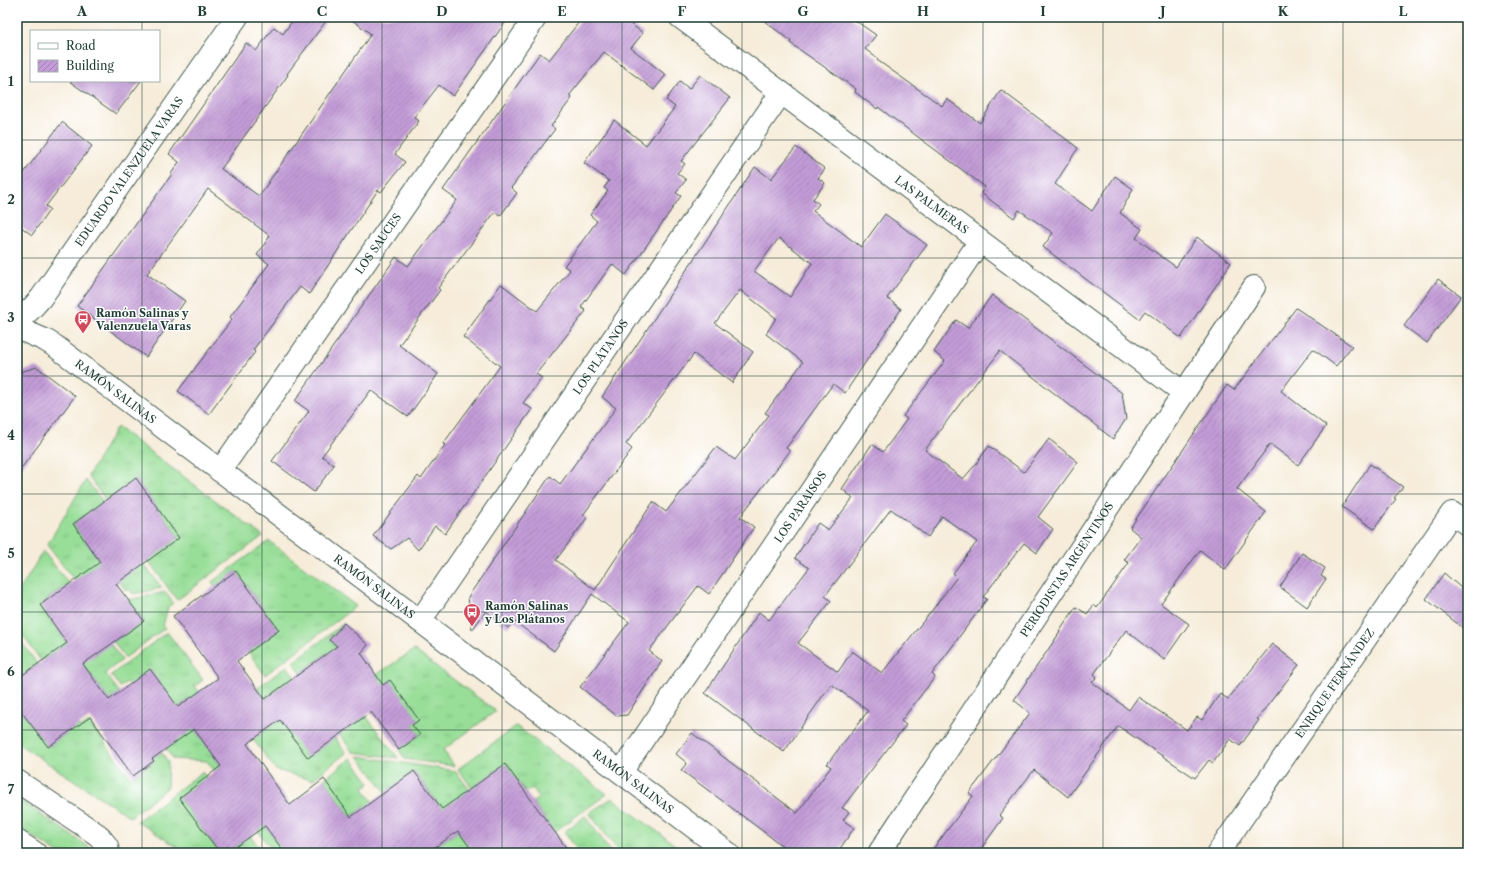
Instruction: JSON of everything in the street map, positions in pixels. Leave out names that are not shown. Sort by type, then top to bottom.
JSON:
[{"type":"street","name":"EDUARDO VALENZUELA VARAS","points":[[17,322],[41,298],[237,17]]},
{"type":"street","name":"LOS SAUCES","points":[[220,471],[536,17]]},
{"type":"street","name":"LAS PALMERAS","points":[[680,17],[1184,393]]},
{"type":"street","name":"LOS PLÁTANOS","points":[[420,621],[781,93]]},
{"type":"street","name":"LOS PARAISOS","points":[[621,772],[980,241]]},
{"type":"street","name":"PERIODISTAS ARGENTINOS","points":[[879,853],[1254,286]]},
{"type":"street","name":"RAMÓN SALINAS","points":[[17,328],[55,346],[728,853]]},
{"type":"street","name":"ENRIQUE FERNÁNDEZ","points":[[1218,853],[1460,519]]},
{"type":"street","points":[[17,781],[98,835],[107,846],[108,853]]},
{"type":"street","points":[[17,841],[35,853]]},
{"type":"green space","points":[[117,427],[263,536],[177,600],[141,551],[179,537],[136,479],[113,510],[88,476]]},
{"type":"green space","points":[[86,480],[122,526],[101,518],[93,509],[73,524],[100,562],[75,581],[47,545]]},
{"type":"green space","points":[[269,541],[356,606],[265,675],[245,647],[254,648],[279,630],[236,571],[215,586],[212,582]]},
{"type":"green space","points":[[43,551],[76,593],[67,599],[60,589],[40,605],[67,643],[41,661],[17,627],[17,595]]},
{"type":"green space","points":[[136,554],[162,588],[133,594],[129,589],[126,591],[119,581]]},
{"type":"green space","points":[[165,592],[173,603],[168,607],[163,626],[165,628],[125,658],[108,633],[116,627],[123,636],[144,621],[128,600]]},
{"type":"green space","points":[[344,623],[329,640],[354,661],[327,653],[307,668],[314,677],[308,683],[293,662]]},
{"type":"green space","points":[[167,632],[203,680],[195,686],[199,692],[178,707],[130,685],[127,682],[120,687],[111,675]]},
{"type":"green space","points":[[103,634],[122,660],[105,673],[128,704],[118,712],[83,664]]},
{"type":"green space","points":[[17,636],[38,665],[32,683],[25,673],[17,679]]},
{"type":"green space","points":[[414,650],[496,711],[443,750],[454,766],[405,759],[399,750],[420,735],[412,725],[419,720],[383,685],[376,675]]},
{"type":"green space","points":[[287,666],[302,686],[293,693],[285,683],[265,699],[257,688]]},
{"type":"green space","points":[[63,702],[80,728],[89,722],[131,778],[154,761],[147,752],[157,745],[168,762],[167,788],[130,817],[17,743],[17,706],[48,747],[68,732]]},
{"type":"green space","points":[[366,716],[398,758],[353,752],[332,725],[343,717],[351,727]]},
{"type":"green space","points":[[280,720],[328,728],[346,753],[312,780],[276,770],[246,730],[259,735]]},
{"type":"green space","points":[[516,726],[607,794],[528,851],[528,838],[548,823],[533,802],[539,797],[533,788],[526,792],[505,764],[485,779],[479,797],[458,769]]},
{"type":"green space","points":[[194,729],[228,776],[222,781],[207,761],[173,759],[160,739]]},
{"type":"green space","points":[[358,756],[455,771],[477,799],[442,809],[414,771],[386,792]]},
{"type":"green space","points":[[351,758],[370,783],[363,789],[373,802],[351,817],[324,779]]},
{"type":"green space","points":[[202,772],[214,787],[200,782],[179,798],[220,853],[186,853],[137,821]]},
{"type":"green space","points":[[17,798],[96,853],[58,853],[17,826]]},
{"type":"green space","points":[[612,798],[686,853],[620,853],[589,813]]},
{"type":"green space","points":[[258,816],[285,853],[274,853],[251,821]]},
{"type":"green space","points":[[585,816],[612,853],[571,853],[577,849],[564,832]]},
{"type":"green space","points":[[243,827],[263,853],[227,853],[243,842],[236,832]]},
{"type":"green space","points":[[458,831],[474,853],[430,853],[421,842],[437,846]]},
{"type":"building","points":[[295,17],[329,17],[287,74],[288,75],[221,169],[259,196],[371,34],[348,17],[509,17],[453,96],[439,85],[414,117],[419,121],[395,154],[405,162],[381,192],[378,190],[309,294],[300,287],[253,350],[255,352],[209,414],[178,391],[232,319],[230,317],[269,264],[257,255],[270,236],[208,189],[147,274],[185,301],[146,357],[77,306],[172,174],[179,162],[169,154],[246,43],[256,51],[274,27],[283,34]]},
{"type":"building","points":[[583,17],[621,17],[643,33],[631,48],[666,75],[654,90],[604,52],[569,96],[572,98],[551,126],[555,129],[511,188],[517,193],[500,216],[495,212],[438,288],[440,290],[399,345],[438,374],[408,417],[371,390],[322,456],[334,465],[314,492],[272,461],[309,411],[295,401],[396,257],[408,266],[457,200],[443,190],[540,53],[549,60]]},
{"type":"building","points":[[759,17],[850,17],[876,35],[865,49],[878,59],[877,60],[942,106],[947,99],[980,123],[1001,90],[1078,148],[1055,184],[1092,211],[1115,176],[1133,189],[1120,213],[1142,229],[1136,238],[1176,267],[1197,237],[1231,263],[1181,338],[1145,311],[1139,319],[1043,247],[1053,233],[1019,210],[1014,218],[981,193],[985,187],[878,107],[877,109],[855,92],[856,89],[790,43],[791,41]]},
{"type":"building","points":[[700,75],[730,98],[681,161],[685,164],[677,173],[686,180],[676,193],[681,196],[626,275],[612,264],[581,307],[586,311],[536,374],[542,378],[523,403],[532,409],[445,534],[435,526],[418,550],[407,538],[391,549],[373,536],[418,476],[421,479],[445,445],[443,444],[500,366],[463,337],[501,284],[537,311],[570,270],[564,266],[597,221],[590,215],[608,191],[604,188],[609,181],[584,163],[614,120],[646,145],[675,107],[666,100],[680,81],[689,89]]},
{"type":"building","points":[[70,82],[140,82],[116,114]]},
{"type":"building","points":[[62,122],[92,146],[46,206],[50,209],[32,235],[17,224],[17,182]]},
{"type":"building","points":[[796,147],[825,169],[818,178],[825,183],[813,199],[819,204],[813,211],[861,247],[885,214],[927,245],[887,298],[901,309],[845,393],[833,384],[786,448],[790,451],[740,517],[754,527],[709,594],[698,586],[649,651],[662,661],[627,715],[617,716],[580,687],[629,622],[592,594],[554,651],[514,621],[508,628],[486,611],[472,630],[468,597],[550,476],[560,484],[616,408],[602,397],[755,167],[771,179]],"holes":[[[779,238],[812,263],[790,297],[754,271]],[[740,290],[776,318],[766,334],[803,362],[765,413],[769,415],[735,460],[716,447],[666,512],[653,502],[595,590],[556,560],[587,518],[583,515],[632,449],[626,444],[694,354],[732,383],[753,352],[715,323]]]},
{"type":"building","points":[[1438,279],[1461,296],[1427,343],[1404,326]]},
{"type":"building","points":[[992,295],[1122,393],[1126,419],[1113,439],[1000,351],[925,450],[963,479],[989,446],[1024,472],[1049,439],[1078,462],[1038,517],[1053,529],[1037,553],[1024,543],[983,597],[987,599],[932,674],[935,677],[901,721],[906,725],[842,808],[849,812],[843,820],[854,828],[837,853],[792,853],[681,770],[687,763],[676,754],[692,733],[797,813],[831,767],[827,764],[868,711],[831,684],[784,752],[705,693],[759,612],[769,620],[809,568],[795,558],[818,523],[828,530],[853,498],[842,489],[872,444],[883,452],[907,419],[903,416],[945,361],[934,352],[956,320],[968,328]],"holes":[[[891,509],[928,537],[942,516],[977,542],[953,573],[957,577],[882,673],[852,651],[838,672],[798,643],[831,601],[825,596]]]},
{"type":"building","points":[[1296,308],[1352,346],[1336,366],[1313,349],[1281,391],[1326,426],[1298,465],[1270,444],[1237,489],[1266,512],[1225,570],[1200,550],[1161,604],[1189,624],[1164,660],[1126,630],[1094,674],[1097,677],[1092,682],[1129,710],[1138,697],[1187,730],[1197,717],[1202,720],[1220,694],[1228,699],[1272,644],[1299,665],[1257,719],[1259,720],[1240,746],[1230,739],[1213,763],[1209,760],[1195,778],[1118,726],[1068,797],[1034,770],[999,815],[1003,818],[978,853],[930,853],[973,796],[969,793],[1030,713],[1014,700],[1059,632],[1076,607],[1087,614],[1094,605],[1097,608],[1129,563],[1124,560],[1141,537],[1130,528],[1227,385],[1234,390]]},
{"type":"building","points":[[37,367],[75,396],[17,474],[17,377],[20,372]]},
{"type":"building","points":[[1370,464],[1403,487],[1374,529],[1342,507]]},
{"type":"building","points":[[136,478],[179,538],[116,584],[144,621],[83,664],[109,700],[150,669],[178,707],[218,678],[173,616],[236,571],[279,630],[237,661],[265,699],[337,646],[329,640],[344,623],[368,645],[361,653],[383,685],[390,680],[419,720],[412,725],[420,735],[399,750],[371,712],[308,758],[280,720],[247,744],[290,805],[324,779],[351,817],[414,771],[442,809],[505,764],[570,853],[474,853],[458,831],[427,853],[285,853],[265,826],[227,853],[220,853],[179,798],[221,766],[194,729],[152,759],[154,761],[133,776],[90,717],[48,747],[17,706],[17,679],[67,643],[40,605],[100,562],[73,524]]},
{"type":"building","points":[[1302,553],[1325,568],[1321,576],[1326,579],[1307,607],[1280,587]]},
{"type":"building","points":[[1444,573],[1468,594],[1468,632],[1426,599]]},
{"type":"place","name":"Ramón Salinas y Valenzuela Varas","points":[[83,334]]},
{"type":"place","name":"Ramón Salinas y Los Plátanos","points":[[472,627]]}]
